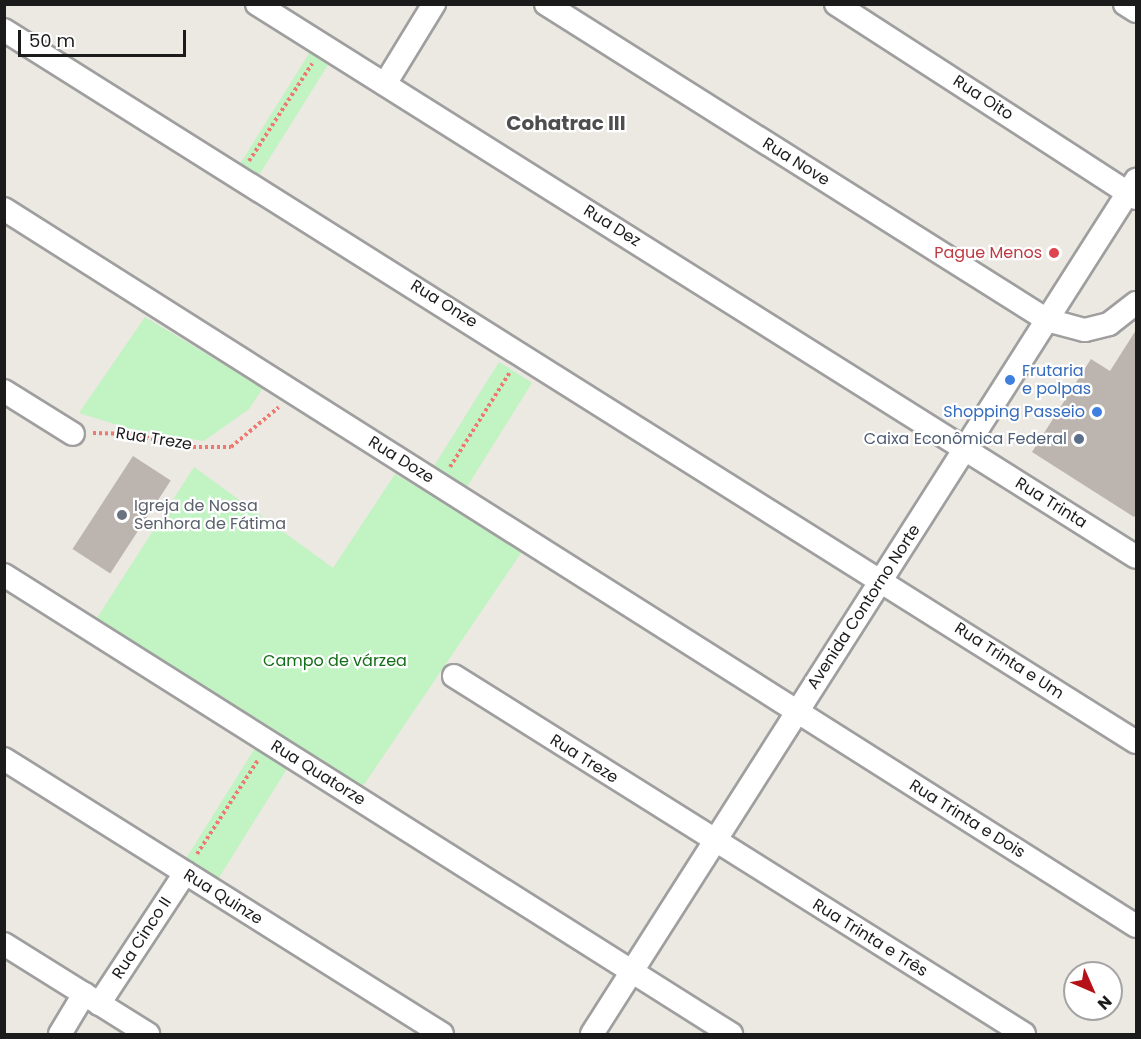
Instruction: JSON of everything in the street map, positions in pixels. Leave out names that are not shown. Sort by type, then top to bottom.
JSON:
[{"type":"street","name":"Rua Dez","points":[[257,4],[966,449]]},
{"type":"street","points":[[385,84],[434,4]]},
{"type":"street","name":"Rua Nove","points":[[546,4],[1047,320],[1085,330],[1109,324],[1137,303]]},
{"type":"street","name":"Rua Oito","points":[[836,4],[869,13],[1134,190]]},
{"type":"street","points":[[1125,4],[1137,12]]},
{"type":"street","name":"Rua Onze","points":[[4,30],[882,579]]},
{"type":"street","name":"Avenida Contorno Norte","points":[[592,1035],[1047,320],[1134,190]]},
{"type":"street","name":"Rua Doze","points":[[4,208],[798,712]]},
{"type":"street","points":[[4,391],[73,434]]},
{"type":"street","name":"Rua Trinta","points":[[966,449],[1137,557]]},
{"type":"street","name":"Rua Quatorze","points":[[4,574],[731,1035]]},
{"type":"street","name":"Rua Trinta e Um","points":[[882,579],[1137,742]]},
{"type":"street","name":"Rua Treze","points":[[454,676],[715,842]]},
{"type":"street","name":"Rua Trinta e Dois","points":[[798,712],[1137,926]]},
{"type":"street","name":"Rua Quinze","points":[[4,759],[442,1035]]},
{"type":"street","name":"Rua Trinta e Três","points":[[715,842],[1024,1035]]},
{"type":"street","name":"Rua Cinco II","points":[[60,1035],[92,999],[185,873]]},
{"type":"street","points":[[4,944],[148,1035]]},
{"type":"path","points":[[239,177],[324,46]]},
{"type":"path","points":[[439,484],[522,353]]},
{"type":"path","name":"Rua Treze","points":[[73,434],[111,432],[181,447],[231,447],[296,394]]},
{"type":"path","points":[[185,873],[270,743]]},
{"type":"green space","points":[[310,52],[329,64],[259,175],[241,163]]},
{"type":"green space","points":[[145,317],[263,388],[249,409],[204,441],[134,430],[79,413]]},
{"type":"green space","points":[[499,362],[532,383],[463,493],[430,472]]},
{"type":"green space","name":"Campo de várzea","points":[[194,467],[333,568],[395,474],[523,550],[363,786],[97,618]]},
{"type":"green space","points":[[257,745],[289,765],[219,878],[187,858]]},
{"type":"building","name":"Shopping Passeio","points":[[1136,330],[1136,514],[1134,517],[1032,452],[1091,359],[1110,371]]},
{"type":"building","name":"Igreja de Nossa Senhora de Fátima","points":[[133,456],[171,481],[110,574],[73,549]]},
{"type":"place","name":"Pague Menos","points":[[1054,253]]},
{"type":"place","name":"Frutaria e polpas","points":[[1010,380]]},
{"type":"place","name":"Shopping Passeio","points":[[1097,412]]},
{"type":"place","name":"Caixa Econômica Federal","points":[[1079,439]]},
{"type":"place","name":"Igreja de Nossa Senhora de Fátima","points":[[122,515]]},
{"type":"district","name":"Cohatrac III","points":[[566,123]]}]
